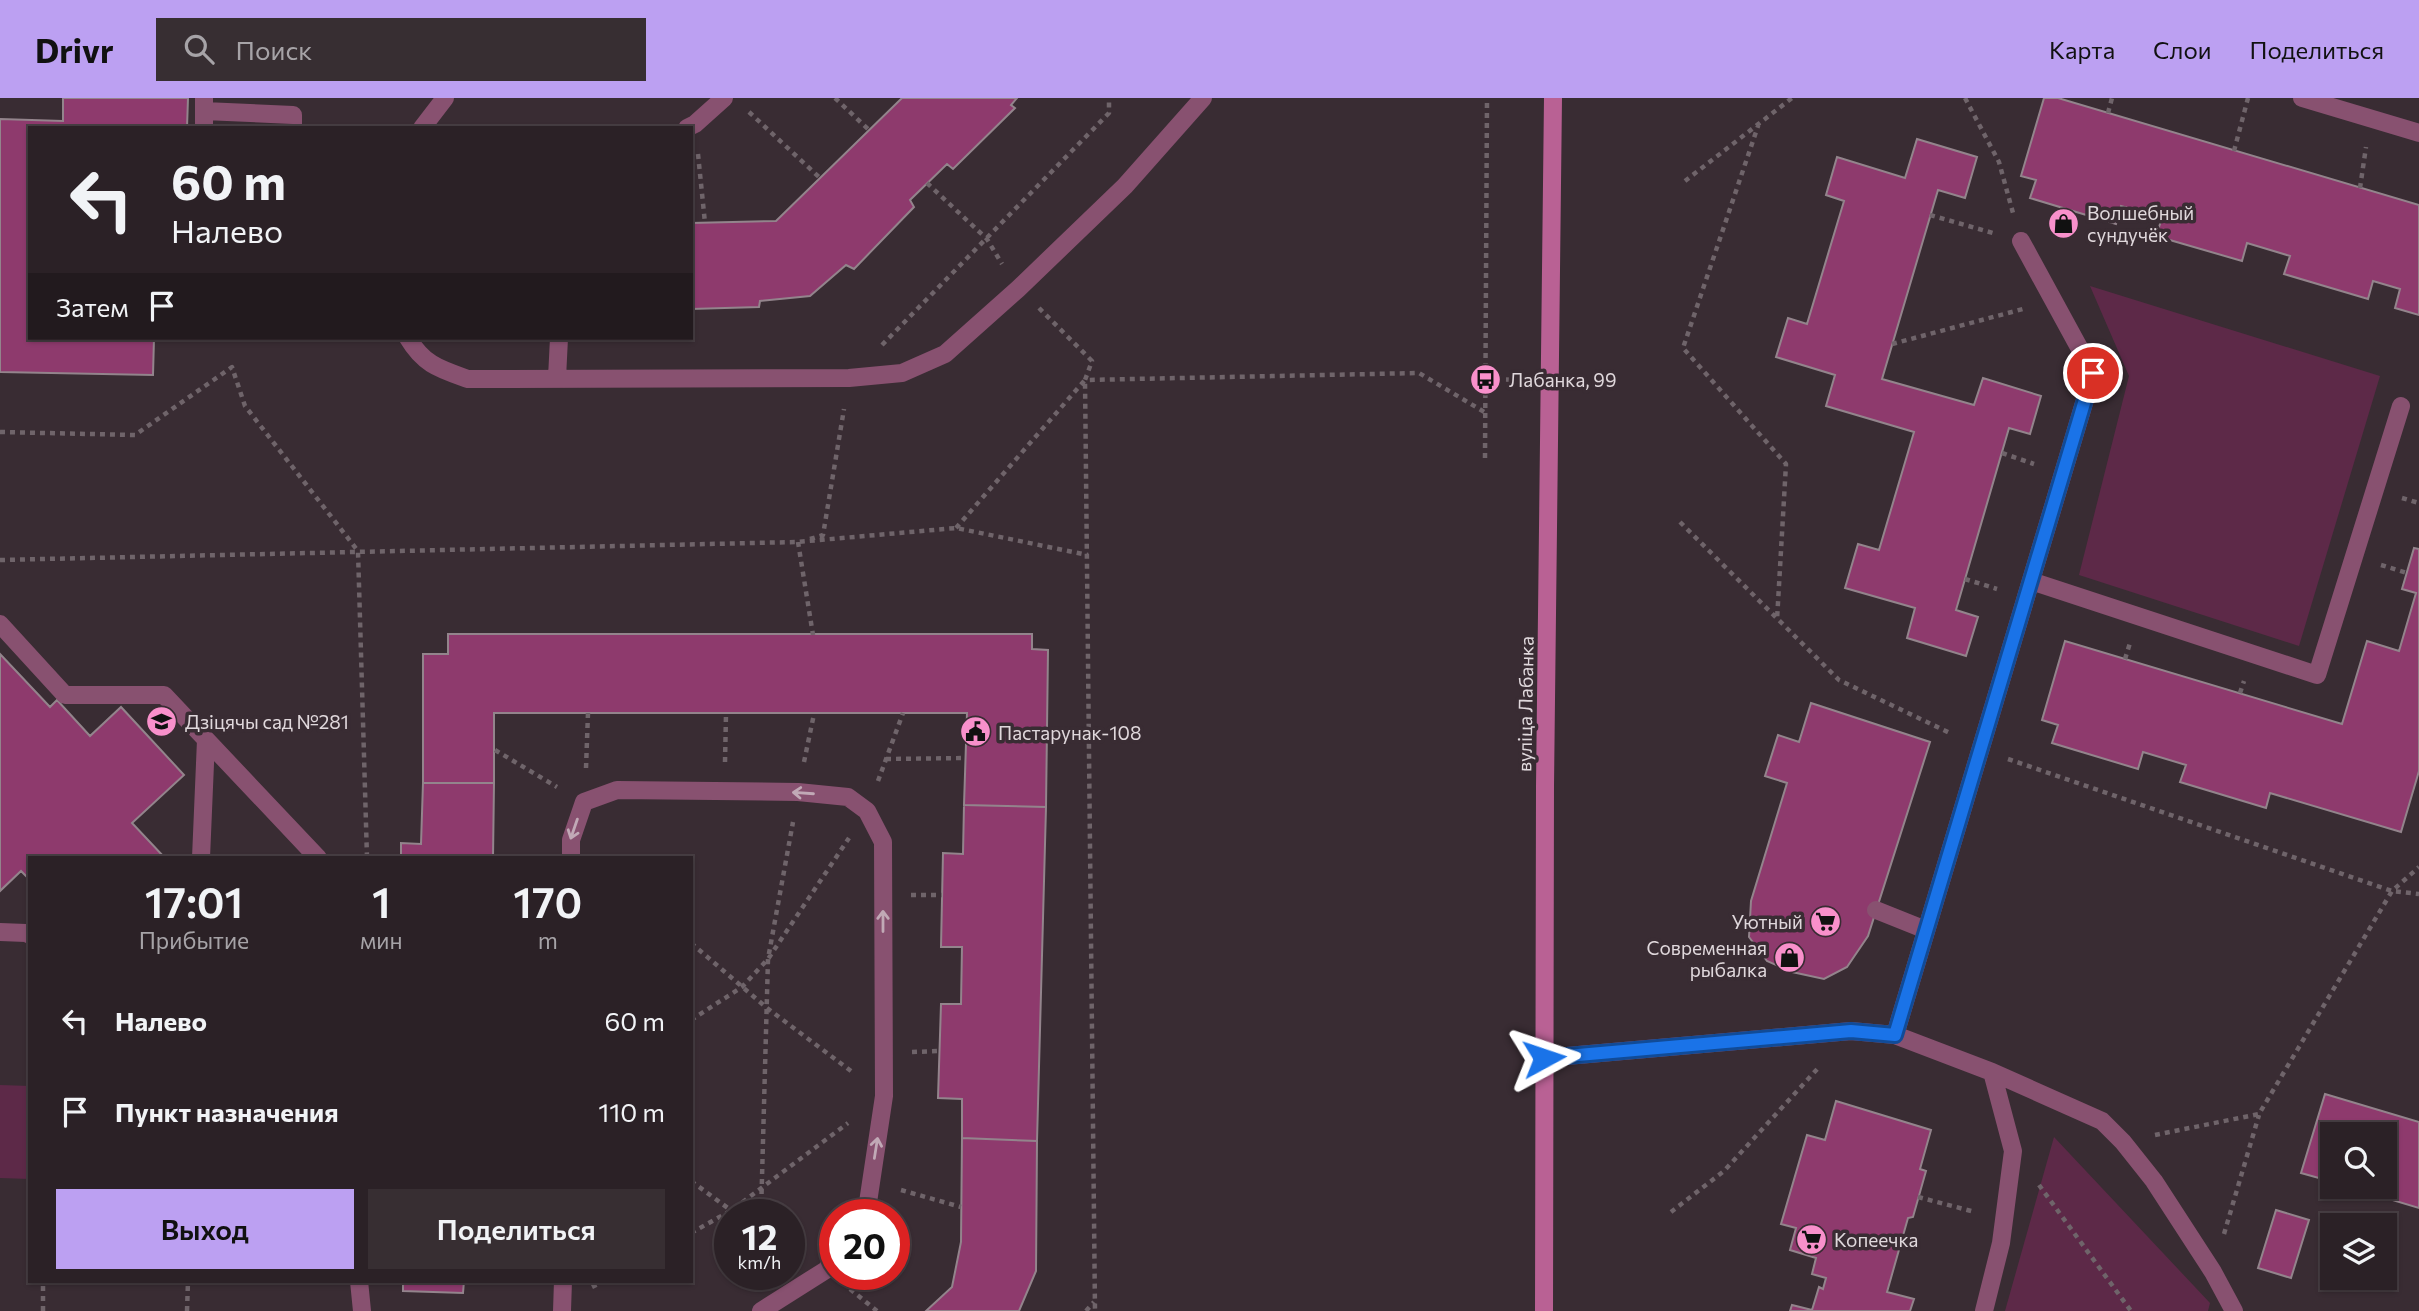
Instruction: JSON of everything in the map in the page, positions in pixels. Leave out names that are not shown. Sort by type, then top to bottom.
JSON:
[{"type":"main road","name":"вуліца Лабанка","points":[[1544,1311],[1553,98]]},
{"type":"lane","points":[[424,126],[445,98]]},
{"type":"lane","points":[[691,126],[724,98]]},
{"type":"lane","points":[[409,340],[417,353],[439,369],[468,379],[849,378],[902,373],[945,354],[1018,289],[1125,186],[1203,98]]},
{"type":"lane","points":[[2302,98],[2419,133]]},
{"type":"lane","points":[[204,112],[293,116],[293,126]]},
{"type":"lane","points":[[1895,1035],[2093,373],[2021,241]]},
{"type":"lane","points":[[557,378],[559,340]]},
{"type":"lane","points":[[2031,581],[2317,675],[2401,406]]},
{"type":"lane","points":[[0,624],[65,695],[164,695],[316,856]]},
{"type":"lane","points":[[201,856],[206,740]]},
{"type":"lane","points":[[571,856],[570,840],[584,802],[617,790],[798,792],[848,797],[867,811],[883,842],[884,1096],[868,1199]]},
{"type":"lane","points":[[1876,910],[1926,930]]},
{"type":"lane","points":[[0,932],[28,934]]},
{"type":"lane","points":[[1544,1058],[1851,1031],[1895,1035],[1992,1072],[2102,1121],[2123,1142],[2154,1181],[2213,1272],[2234,1311]]},
{"type":"lane","points":[[1984,1311],[2001,1243],[2013,1150],[1992,1072]]},
{"type":"lane","points":[[761,1311],[819,1274]]},
{"type":"lane","points":[[359,1283],[362,1311]]},
{"type":"lane","points":[[562,1311],[563,1283]]},
{"type":"path","points":[[835,98],[869,130]]},
{"type":"path","points":[[797,542],[823,535],[849,378],[1109,113],[1109,98]]},
{"type":"path","points":[[1485,458],[1487,98]]},
{"type":"path","points":[[1685,181],[1792,98]]},
{"type":"path","points":[[1965,98],[1998,162],[2021,241]]},
{"type":"path","points":[[2108,113],[2112,98]]},
{"type":"path","points":[[2234,150],[2248,98]]},
{"type":"path","points":[[744,107],[820,178]]},
{"type":"path","points":[[2360,188],[2370,119]]},
{"type":"path","points":[[1759,123],[1683,348],[1786,464],[1777,621]]},
{"type":"path","points":[[693,140],[705,223]]},
{"type":"path","points":[[927,184],[975,229]]},
{"type":"path","points":[[1930,215],[2021,241]]},
{"type":"path","points":[[1892,344],[2053,301]]},
{"type":"path","points":[[956,527],[1085,380],[1092,361],[1042,310]]},
{"type":"path","points":[[0,432],[135,435],[232,367],[245,406],[358,551],[367,856]]},
{"type":"path","points":[[1085,380],[1419,373],[1486,413]]},
{"type":"path","points":[[1085,380],[1095,1311]]},
{"type":"path","points":[[1680,522],[1839,680],[2020,765],[2392,891],[2419,894]]},
{"type":"path","points":[[0,560],[797,542],[956,527],[1088,555]]},
{"type":"path","points":[[797,542],[813,635]]},
{"type":"path","points":[[495,750],[584,802],[589,713]]},
{"type":"path","points":[[693,1019],[742,987],[768,959],[867,811],[903,713]]},
{"type":"path","points":[[724,791],[726,714]]},
{"type":"path","points":[[761,1199],[768,959],[814,714]]},
{"type":"path","points":[[886,760],[966,758]]},
{"type":"path","points":[[2213,1272],[2259,1114],[2392,891],[2419,867]]},
{"type":"path","points":[[693,945],[767,1008],[884,1096],[749,1199]]},
{"type":"path","points":[[1671,1212],[1724,1171],[1851,1031]]},
{"type":"path","points":[[2123,1142],[2259,1114]]},
{"type":"path","points":[[2013,1150],[2131,1311]]},
{"type":"path","points":[[871,1181],[961,1207]]},
{"type":"path","points":[[693,1182],[716,1199]]},
{"type":"path","points":[[1918,1197],[2003,1220]]},
{"type":"path","points":[[693,1232],[714,1222]]},
{"type":"path","points":[[43,1283],[43,1311]]},
{"type":"path","points":[[187,1311],[188,1283]]},
{"type":"path","points":[[1086,1311],[1095,1302]]},
{"type":"shaded area","points":[[2090,286],[2380,376],[2299,646],[2079,575],[2129,376]]},
{"type":"shaded area","points":[[0,1085],[28,1086],[28,1179],[0,1178]]},
{"type":"shaded area","points":[[2054,1137],[2210,1303],[2208,1311],[2005,1311]]},
{"type":"building","points":[[63,98],[188,98],[187,126],[28,126],[28,340],[154,340],[153,375],[0,372],[0,119],[63,121]]},
{"type":"building","points":[[902,98],[1017,98],[1011,105],[1015,108],[953,169],[947,164],[910,200],[914,207],[854,269],[846,265],[810,296],[760,301],[759,307],[693,309],[693,223],[776,221]]},
{"type":"building","points":[[2044,98],[2058,98],[2419,205],[2419,315],[2395,308],[2400,289],[2373,281],[2368,299],[2284,274],[2290,256],[2247,243],[2242,261],[2156,236],[2162,218],[2121,206],[2116,224],[2030,198],[2036,180],[2021,176]]},
{"type":"building","points":[[1917,139],[1977,157],[1965,198],[1938,190],[1882,379],[1974,405],[1983,378],[2041,396],[2030,434],[2009,428],[1956,610],[1978,617],[1966,656],[1907,638],[1915,608],[1845,588],[1858,544],[1879,550],[1914,432],[1826,406],[1835,375],[1776,357],[1788,318],[1807,324],[1844,201],[1826,195],[1837,157],[1905,178]]},
{"type":"building","points":[[2414,548],[2419,549],[2419,771],[2401,832],[2270,793],[2266,808],[2180,782],[2186,765],[2143,752],[2138,769],[2052,743],[2058,725],[2042,720],[2065,641],[2342,724],[2367,641],[2399,651],[2416,593],[2402,589]]},
{"type":"building","points":[[448,634],[1032,634],[1032,649],[1048,650],[1046,807],[964,805],[967,713],[494,713],[494,783],[423,783],[423,654],[448,654]]},
{"type":"building","points":[[0,654],[50,707],[57,700],[90,736],[121,707],[184,775],[132,823],[163,856],[28,856],[28,878],[21,871],[0,891]]},
{"type":"building","points":[[1811,703],[1930,742],[1868,936],[1847,967],[1824,979],[1792,972],[1767,961],[1749,937],[1751,901],[1787,783],[1765,776],[1778,735],[1799,742]]},
{"type":"building","points":[[423,783],[494,783],[493,856],[401,856],[401,843],[421,844]]},
{"type":"building","points":[[964,805],[1046,807],[1037,1141],[962,1138],[962,1099],[938,1098],[941,1004],[961,1004],[962,947],[941,947],[943,853],[963,854]]},
{"type":"building","points":[[2325,1094],[2419,1122],[2419,1208],[2389,1199],[2397,1199],[2397,1122],[2320,1122],[2320,1178],[2301,1173]]},
{"type":"building","points":[[1836,1101],[1931,1130],[1920,1169],[1926,1171],[1913,1217],[1908,1218],[1887,1292],[1914,1299],[1910,1311],[1790,1311],[1792,1305],[1812,1310],[1819,1287],[1823,1289],[1826,1278],[1812,1274],[1816,1258],[1790,1250],[1796,1228],[1781,1224],[1807,1135],[1825,1140]]},
{"type":"building","points":[[962,1138],[1037,1141],[1036,1271],[1019,1311],[926,1311],[952,1287],[961,1242]]},
{"type":"building","points":[[2276,1210],[2309,1220],[2291,1278],[2258,1268]]},
{"type":"building","points":[[403,1283],[464,1283],[463,1293],[403,1291]]},
{"type":"place","name":"Волшебный сундучёк","points":[[2064,223]]},
{"type":"place","name":"Лабанка, 99","points":[[1486,379]]},
{"type":"place","name":"Дзіцячы сад №281","points":[[162,721]]},
{"type":"place","name":"Пастарунак-108","points":[[975,732]]},
{"type":"place","name":"Уютный","points":[[1826,921]]},
{"type":"place","name":"Современная рыбалка","points":[[1790,958]]},
{"type":"place","name":"Копеечка","points":[[1811,1239]]},
{"type":"route","points":[[1544,1058],[1851,1031],[1895,1035],[2093,373]]}]
